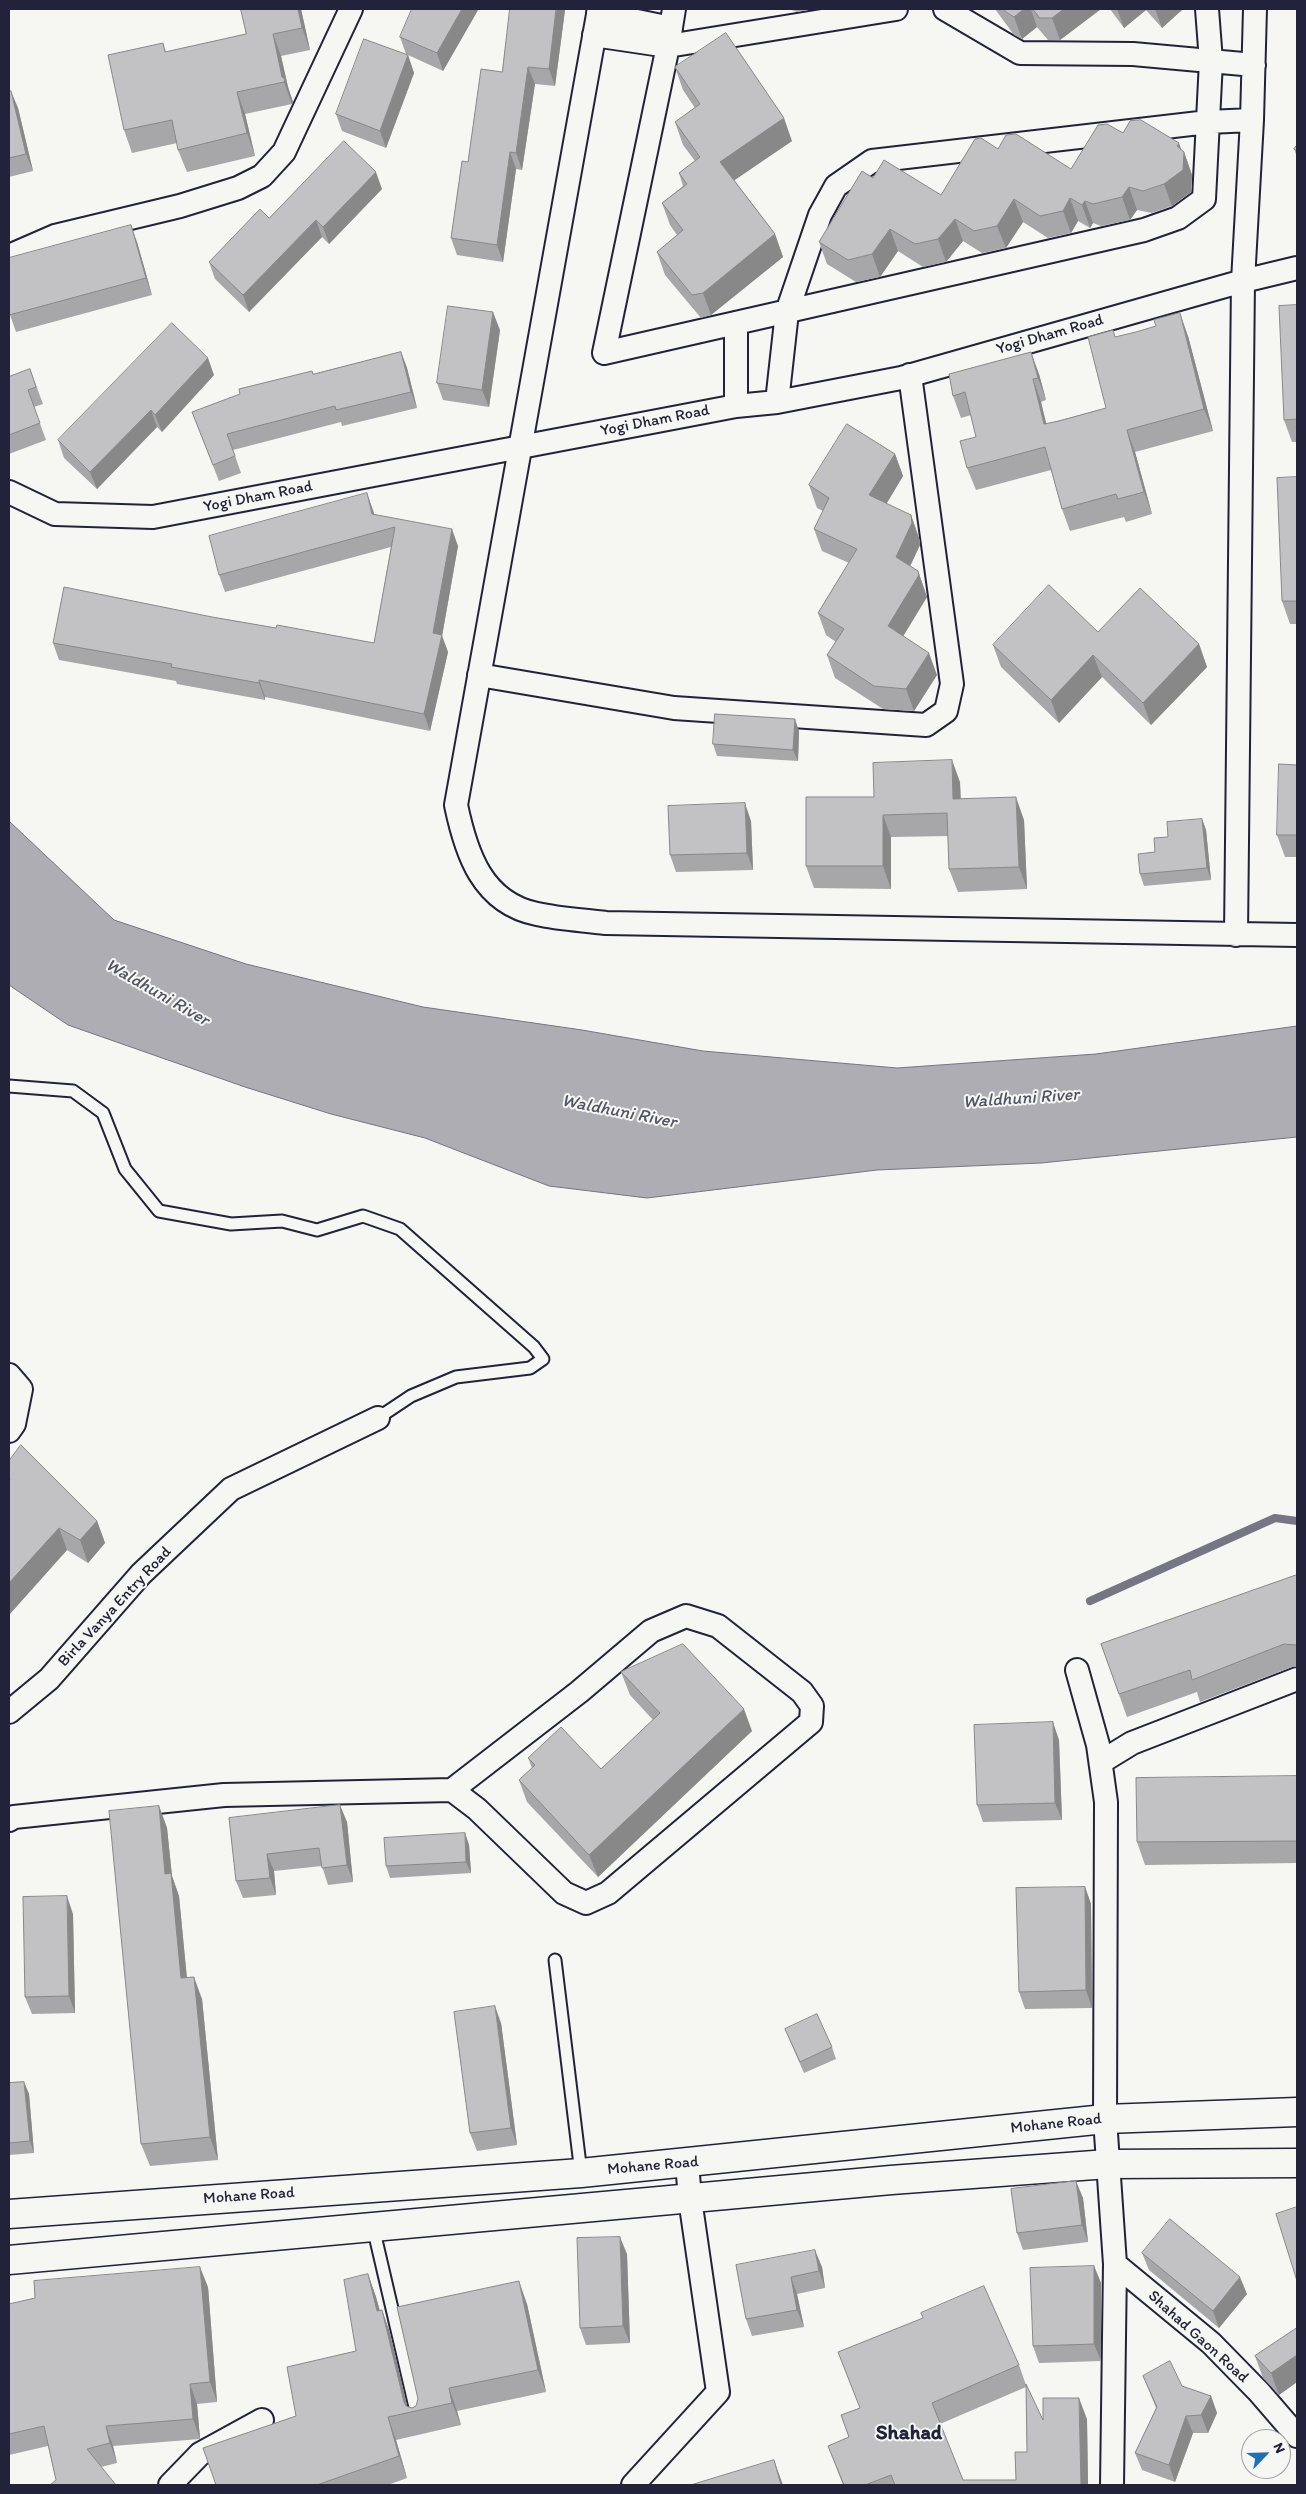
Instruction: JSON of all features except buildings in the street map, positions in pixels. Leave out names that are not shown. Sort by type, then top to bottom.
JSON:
[{"type":"main road","name":"Mohane Road","points":[[9,2214],[581,2173],[1105,2119],[1297,2112]]},
{"type":"main road","points":[[9,2260],[891,2180],[1108,2164],[1297,2163]]},
{"type":"street","points":[[9,256],[55,236],[180,206],[238,188],[262,176],[284,152],[351,9]]},
{"type":"street","points":[[594,35],[896,9]]},
{"type":"street","points":[[944,9],[1020,53],[1133,54],[1254,65]]},
{"type":"street","points":[[671,28],[604,353],[1144,230],[1178,218],[1204,199],[1211,61],[1207,9]]},
{"type":"street","points":[[1236,935],[1243,281],[1252,120],[1255,9]]},
{"type":"street","points":[[671,28],[599,11],[456,805],[464,842],[482,881],[509,904],[535,914],[606,923],[1297,935]]},
{"type":"street","points":[[777,402],[787,312],[820,215],[836,186],[872,161],[1208,122],[1252,120]]},
{"type":"street","name":"Yogi Dham Road","points":[[9,492],[55,514],[153,517],[736,406],[777,402],[910,375],[1243,281],[1297,268]]},
{"type":"street","points":[[736,323],[736,406]]},
{"type":"street","points":[[479,675],[674,708],[926,725],[946,711],[952,684],[910,375]]},
{"type":"street","points":[[9,1375],[21,1389],[14,1424],[9,1431]]},
{"type":"street","name":"Birla Vanya Entry Road","points":[[9,1712],[49,1679],[141,1574],[231,1489],[378,1418]]},
{"type":"street","points":[[9,1820],[14,1817],[224,1794],[452,1790],[579,1692],[651,1631],[686,1616],[718,1626],[802,1692],[812,1706],[811,1722],[608,1893],[586,1903],[564,1893],[477,1809],[452,1790]]},
{"type":"street","points":[[1077,1670],[1101,1762],[1106,1802],[1105,2119],[1115,2264],[1112,2485]]},
{"type":"street","points":[[1101,1762],[1132,1743],[1297,1679]]},
{"type":"street","points":[[633,2485],[718,2392],[690,2199],[687,2163]]},
{"type":"street","name":"Shahad Gaon Road","points":[[1115,2264],[1211,2344],[1259,2392],[1297,2436]]},
{"type":"street","points":[[170,2485],[200,2454],[262,2420]]},
{"type":"lane","points":[[9,1086],[73,1091],[103,1113],[125,1169],[159,1211],[231,1224],[282,1221],[317,1230],[363,1216],[400,1229],[534,1347],[542,1359],[530,1368],[456,1377],[411,1396],[378,1418]]},
{"type":"lane","points":[[555,1960],[581,2173]]},
{"type":"lane","points":[[373,2227],[418,2423]]},
{"type":"water","name":"Waldhuni River","points":[[9,821],[114,920],[246,964],[423,1007],[582,1030],[703,1051],[897,1068],[1096,1054],[1297,1026],[1297,1137],[1041,1163],[877,1170],[647,1198],[549,1186],[425,1138],[331,1114],[245,1087],[68,1025],[9,985]]},
{"type":"waterway","points":[[1090,1601],[1275,1518],[1297,1521]]},
{"type":"district","name":"Shahad","points":[[909,2434]]}]
